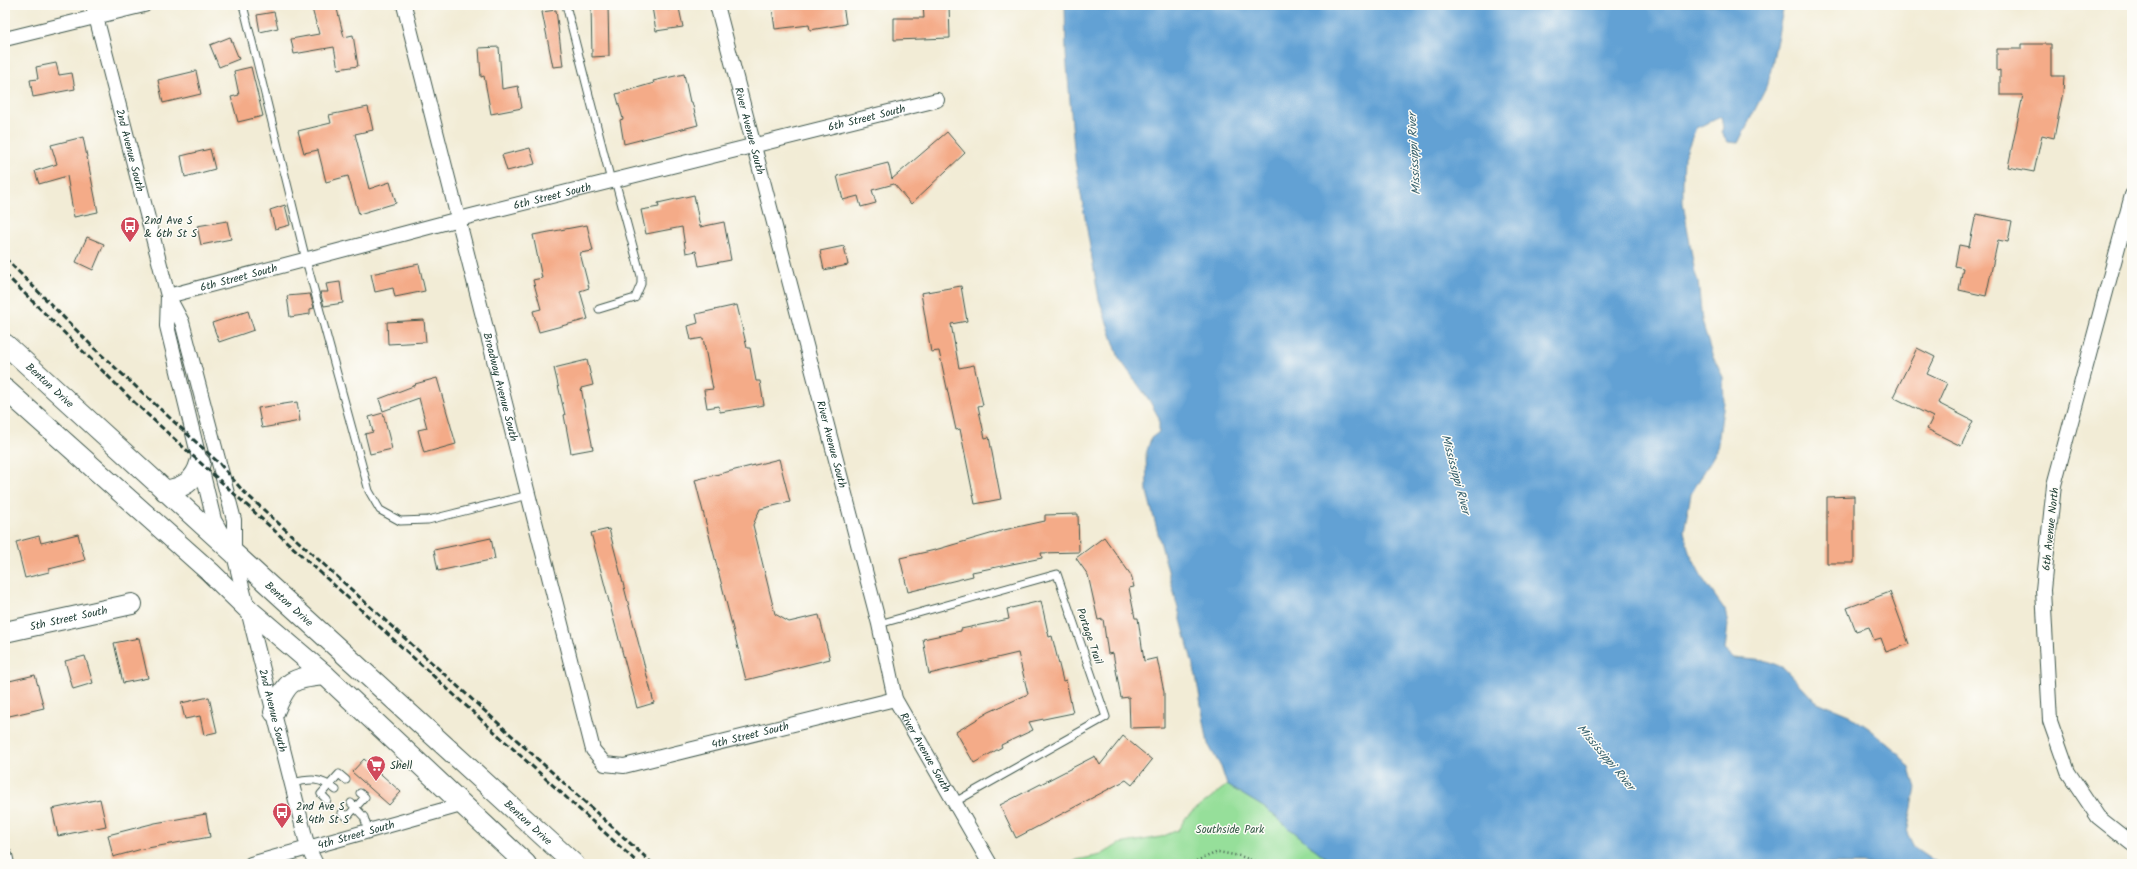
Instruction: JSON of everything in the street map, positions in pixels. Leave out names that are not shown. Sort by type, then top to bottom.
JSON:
[{"type":"main road","name":"Benton Drive","points":[[5,344],[234,555],[574,864]]},
{"type":"main road","points":[[5,389],[205,566],[248,609],[325,676],[526,864]]},
{"type":"main road","points":[[165,491],[181,487],[192,480],[198,471],[200,463]]},
{"type":"main road","name":"5th Street South","points":[[5,632],[132,604]]},
{"type":"main road","points":[[274,712],[284,689],[291,682],[302,678],[325,676]]},
{"type":"street","points":[[5,40],[94,11],[144,5]]},
{"type":"street","name":"Broadway Avenue South","points":[[404,5],[593,750],[605,764]]},
{"type":"street","name":"River Avenue South","points":[[717,5],[879,624],[895,699],[990,864]]},
{"type":"street","name":"2nd Avenue South","points":[[94,11],[168,296],[182,322],[234,520],[234,555],[308,848],[316,864]]},
{"type":"street","name":"6th Street South","points":[[168,296],[459,219],[937,100]]},
{"type":"street","name":"6th Avenue North","points":[[2132,194],[2054,485],[2043,590],[2050,721],[2068,772],[2098,817],[2132,844]]},
{"type":"street","name":"2nd Avenue South","points":[[168,296],[167,326],[214,520],[234,555]]},
{"type":"street","name":"4th Street South","points":[[605,764],[624,766],[895,699]]},
{"type":"street","name":"4th Street South","points":[[251,864],[461,804]]},
{"type":"street","points":[[5,855],[7,864]]},
{"type":"lane","points":[[243,5],[306,260],[369,491],[380,510],[400,521],[428,520],[529,495]]},
{"type":"lane","points":[[566,5],[613,181],[641,276],[641,284],[635,298],[599,309]]},
{"type":"lane","name":"Portage Trail","points":[[879,624],[1057,574],[1106,718],[955,802]]},
{"type":"lane","points":[[327,800],[321,794],[333,788],[339,774],[346,780]]},
{"type":"lane","points":[[291,782],[312,778],[333,788]]},
{"type":"lane","points":[[342,813],[347,817],[353,805],[365,797],[360,793]]},
{"type":"lane","points":[[353,805],[364,817],[368,830]]},
{"type":"path","points":[[1189,864],[1218,852],[1240,856],[1262,864]]},
{"type":"green space","name":"Southside Park","points":[[1227,785],[1265,808],[1333,864],[1070,864],[1077,860],[1101,855],[1119,844],[1161,837],[1178,830],[1187,816]]},
{"type":"water","name":"Mississippi River","points":[[1065,5],[1784,5],[1768,84],[1738,143],[1728,142],[1721,132],[1723,128],[1721,117],[1696,128],[1684,157],[1683,203],[1695,273],[1698,281],[1702,321],[1712,355],[1723,377],[1724,402],[1717,450],[1691,494],[1684,531],[1689,552],[1703,579],[1725,610],[1728,625],[1725,650],[1734,658],[1767,661],[1784,668],[1815,701],[1849,715],[1870,729],[1896,751],[1910,768],[1916,787],[1907,833],[1914,847],[1939,864],[1333,864],[1265,808],[1227,785],[1221,767],[1208,744],[1196,676],[1147,492],[1146,454],[1151,438],[1159,432],[1159,418],[1149,400],[1119,358],[1099,299],[1075,160],[1066,54]]},
{"type":"building","points":[[311,5],[336,5],[344,37],[353,35],[358,66],[338,69],[334,47],[294,54],[291,39],[319,34]]},
{"type":"building","points":[[591,5],[608,5],[609,56],[592,57]]},
{"type":"building","points":[[667,5],[668,10],[679,8],[683,27],[656,31],[652,7]]},
{"type":"building","points":[[794,5],[843,5],[846,24],[810,30],[809,25],[775,29],[772,8]]},
{"type":"building","points":[[923,5],[949,5],[950,38],[894,40],[894,18],[924,18]]},
{"type":"building","points":[[556,10],[563,66],[553,67],[542,12]]},
{"type":"building","points":[[274,12],[278,28],[260,32],[257,15]]},
{"type":"building","points":[[230,37],[239,59],[219,67],[210,45]]},
{"type":"building","points":[[2021,44],[2051,44],[2051,76],[2064,76],[2063,92],[2054,138],[2042,135],[2034,172],[2008,167],[2023,95],[2000,95],[2000,70],[1997,71],[1997,49],[2021,49]]},
{"type":"building","points":[[499,47],[502,89],[518,86],[522,108],[491,114],[484,76],[481,77],[479,48]]},
{"type":"building","points":[[56,63],[59,75],[72,73],[75,89],[33,97],[30,80],[38,79],[36,67]]},
{"type":"building","points":[[251,67],[263,116],[238,122],[231,97],[239,95],[234,71]]},
{"type":"building","points":[[196,71],[201,94],[163,103],[158,80]]},
{"type":"building","points":[[684,74],[690,102],[692,102],[698,125],[624,144],[620,120],[623,119],[616,94],[654,83],[653,81]]},
{"type":"building","points":[[368,107],[373,130],[355,134],[369,189],[390,182],[396,203],[359,214],[348,176],[326,182],[318,150],[304,153],[298,131],[331,123],[329,115]]},
{"type":"building","points":[[947,132],[965,153],[911,204],[894,184],[872,190],[876,203],[861,207],[858,196],[843,200],[837,176],[888,163],[892,179]]},
{"type":"building","points":[[83,137],[98,212],[74,217],[67,176],[39,184],[35,171],[57,164],[51,145]]},
{"type":"building","points":[[530,148],[535,164],[507,171],[502,155]]},
{"type":"building","points":[[210,149],[215,169],[185,177],[181,156]]},
{"type":"building","points":[[694,195],[700,227],[724,222],[731,260],[699,266],[696,251],[686,253],[682,227],[646,234],[641,210],[659,207],[658,203]]},
{"type":"building","points":[[285,205],[290,225],[275,229],[270,210]]},
{"type":"building","points":[[1976,214],[2012,221],[2008,242],[1998,240],[1986,296],[1959,290],[1963,268],[1955,266],[1959,245],[1969,247]]},
{"type":"building","points":[[227,221],[231,239],[201,245],[197,226]]},
{"type":"building","points":[[587,225],[593,251],[580,253],[589,288],[580,291],[588,319],[539,332],[533,311],[541,309],[533,280],[542,278],[533,235]]},
{"type":"building","points":[[87,237],[104,244],[93,270],[76,262]]},
{"type":"building","points":[[844,246],[848,265],[824,270],[820,251]]},
{"type":"building","points":[[419,264],[425,291],[395,297],[393,288],[375,292],[371,274]]},
{"type":"building","points":[[340,282],[343,303],[324,306],[320,292],[328,292],[326,284]]},
{"type":"building","points":[[961,286],[967,321],[951,324],[959,368],[974,365],[983,405],[978,406],[985,438],[989,437],[1001,499],[975,504],[960,429],[956,430],[939,351],[931,352],[921,293]]},
{"type":"building","points":[[310,294],[314,308],[310,309],[310,314],[290,317],[287,296]]},
{"type":"building","points":[[737,305],[747,348],[750,348],[756,381],[760,381],[764,405],[720,412],[719,406],[707,408],[704,390],[713,389],[703,338],[691,340],[688,326],[698,323],[696,314]]},
{"type":"building","points":[[248,311],[254,330],[219,342],[212,323]]},
{"type":"building","points":[[424,320],[426,342],[388,344],[387,322]]},
{"type":"building","points":[[1917,348],[1935,357],[1927,374],[1947,383],[1938,403],[1973,421],[1961,446],[1927,429],[1933,417],[1893,397]]},
{"type":"building","points":[[587,360],[593,385],[581,388],[593,449],[571,453],[565,415],[554,368]]},
{"type":"building","points":[[437,378],[456,444],[424,453],[418,430],[427,428],[419,398],[383,411],[379,399],[416,385],[415,384]]},
{"type":"building","points":[[297,402],[300,421],[262,428],[258,408]]},
{"type":"building","points":[[383,413],[392,449],[370,454],[365,434],[373,432],[369,417]]},
{"type":"building","points":[[779,459],[790,502],[760,509],[753,525],[775,614],[789,622],[819,615],[830,659],[746,680],[695,480]]},
{"type":"building","points":[[1854,496],[1854,563],[1827,563],[1827,497]]},
{"type":"building","points":[[1078,514],[1079,552],[1041,553],[1042,558],[972,572],[973,576],[908,592],[900,558],[935,550],[1004,530],[1045,521],[1045,515]]},
{"type":"building","points":[[609,529],[654,703],[637,708],[591,533]]},
{"type":"building","points":[[78,534],[85,560],[49,569],[49,572],[25,578],[16,542],[39,536],[41,543]]},
{"type":"building","points":[[1104,537],[1131,575],[1134,587],[1129,588],[1135,618],[1138,618],[1144,661],[1157,658],[1164,692],[1164,727],[1130,728],[1129,697],[1121,698],[1113,653],[1108,654],[1103,619],[1098,620],[1088,575],[1076,558]]},
{"type":"building","points":[[491,538],[495,559],[438,571],[434,550]]},
{"type":"building","points":[[1890,592],[1909,644],[1886,652],[1881,638],[1874,640],[1869,627],[1856,631],[1847,608]]},
{"type":"building","points":[[1041,601],[1049,637],[1052,636],[1063,681],[1066,680],[1073,713],[1029,722],[1033,730],[1001,745],[1002,747],[974,763],[956,732],[989,712],[1028,694],[1018,653],[929,674],[923,639],[1009,619],[1007,609]]},
{"type":"building","points":[[139,638],[148,678],[123,683],[114,643]]},
{"type":"building","points":[[85,656],[93,683],[73,689],[65,661]]},
{"type":"building","points":[[35,675],[44,708],[5,717],[5,682]]},
{"type":"building","points":[[209,697],[217,732],[204,735],[200,716],[185,719],[181,703]]},
{"type":"building","points":[[1123,736],[1152,760],[1132,785],[1126,780],[1016,838],[1000,805],[1095,756],[1100,765]]},
{"type":"building","name":"Shell","points":[[364,759],[401,792],[389,805],[352,772]]},
{"type":"building","points":[[100,799],[106,826],[58,836],[52,809]]},
{"type":"building","points":[[206,814],[210,837],[142,849],[113,857],[108,835],[155,823]]},
{"type":"railway","points":[[5,258],[95,349],[220,464],[243,491],[653,864]]},
{"type":"railway","points":[[5,274],[135,403],[639,864]]},
{"type":"place","name":"2nd Ave S & 6th St S","points":[[130,243]]},
{"type":"place","name":"Shell","points":[[376,782]]},
{"type":"place","name":"2nd Ave S & 4th St S","points":[[282,829]]}]
